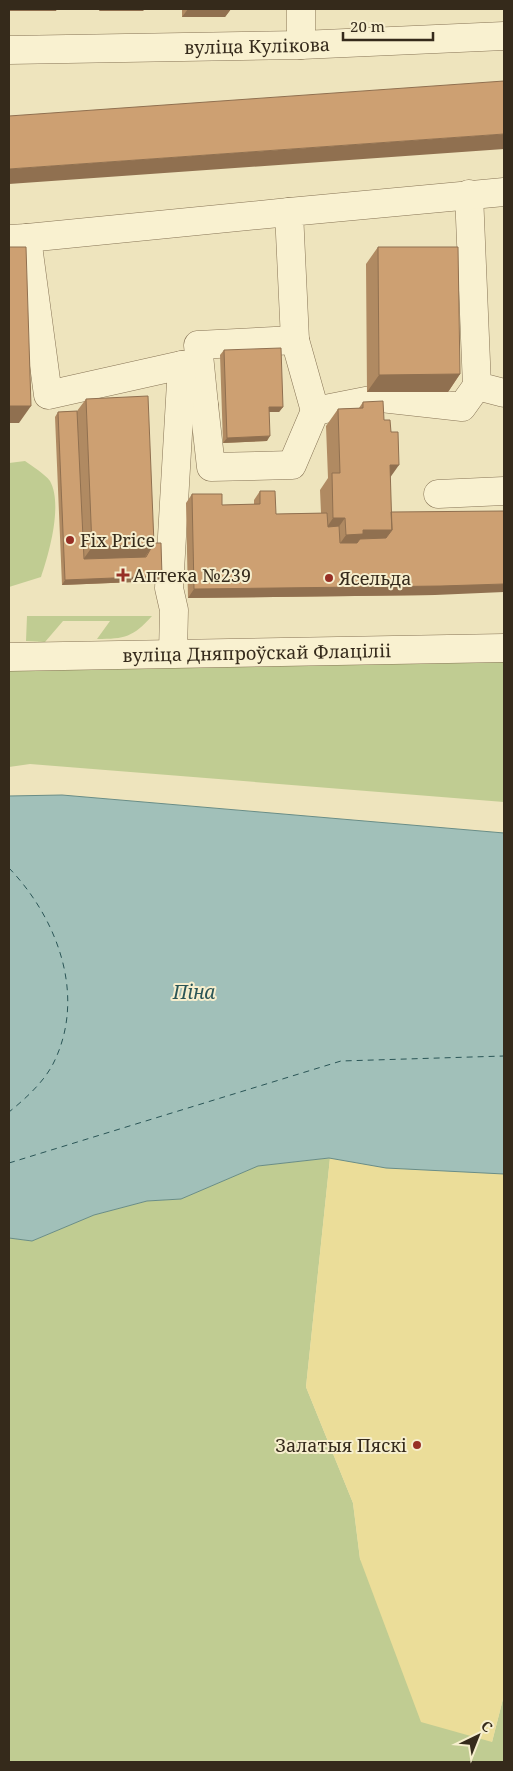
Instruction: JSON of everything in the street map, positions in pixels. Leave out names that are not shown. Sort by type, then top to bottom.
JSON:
[{"type":"street","points":[[301,9],[301,45]]},
{"type":"street","name":"вуліца Кулікова","points":[[9,50],[301,45],[504,36]]},
{"type":"street","points":[[182,365],[48,395],[18,238],[504,192]]},
{"type":"street","points":[[315,411],[380,398],[462,407],[477,386],[469,194]]},
{"type":"street","points":[[289,212],[295,340],[315,411],[292,465],[211,467],[198,345],[295,340]]},
{"type":"street","points":[[182,365],[204,405]]},
{"type":"street","points":[[173,654],[174,610],[169,588],[182,365]]},
{"type":"street","points":[[477,386],[504,393]]},
{"type":"street","points":[[438,494],[504,491]]},
{"type":"street","name":"вуліца Дняпроўскай Флаціліі","points":[[9,657],[504,648]]},
{"type":"green space","points":[[25,461],[50,481],[54,491],[55,515],[48,556],[41,577],[9,587],[9,463]]},
{"type":"green space","points":[[27,616],[152,616],[134,633],[107,639],[97,639],[110,621],[63,621],[45,642],[26,641]]},
{"type":"green space","points":[[504,661],[504,802],[30,764],[9,767],[9,664]]},
{"type":"green space","points":[[330,1158],[306,1387],[353,1503],[360,1559],[492,1742],[504,1695],[504,1762],[9,1762],[9,1238],[32,1241],[94,1215],[147,1201],[181,1199],[257,1166]]},
{"type":"sand","name":"Залатыя Пяскі","points":[[330,1158],[386,1168],[504,1174],[504,1695],[492,1742],[421,1722],[360,1559],[353,1503],[306,1387]]},
{"type":"water","name":"Піна","points":[[62,795],[504,833],[504,1174],[386,1168],[329,1158],[258,1166],[181,1199],[147,1201],[94,1215],[32,1241],[9,1238],[9,796]]},
{"type":"building","points":[[504,81],[504,134],[9,169],[9,116]]},
{"type":"building","points":[[9,247],[26,247],[31,406],[9,406]]},
{"type":"building","points":[[378,247],[458,247],[460,374],[379,375]]},
{"type":"building","points":[[281,348],[283,407],[269,407],[270,436],[227,438],[224,350]]},
{"type":"building","points":[[148,396],[154,544],[92,547],[86,399]]},
{"type":"building","points":[[383,401],[384,420],[390,420],[391,432],[398,432],[399,465],[390,465],[392,530],[363,530],[363,534],[346,535],[345,518],[333,518],[332,473],[340,473],[338,409],[363,408],[363,402]]},
{"type":"building","points":[[77,411],[84,559],[146,557],[154,543],[161,543],[162,576],[65,580],[58,412]]},
{"type":"building","points":[[260,491],[275,491],[276,514],[327,513],[328,527],[339,526],[340,543],[357,543],[360,539],[386,538],[392,530],[391,512],[504,511],[504,584],[194,589],[192,494],[222,494],[222,505],[260,504]]},
{"type":"ferry route","points":[[9,868],[26,888],[41,911],[53,935],[62,960],[67,986],[67,1012],[63,1038],[53,1064],[39,1084],[9,1112]]},
{"type":"ferry route","points":[[9,1163],[341,1061],[504,1056]]},
{"type":"place","name":"Fix Price","points":[[70,540]]},
{"type":"place","name":"Аптека №239","points":[[123,575]]},
{"type":"place","name":"Ясельда","points":[[329,578]]},
{"type":"place","name":"Залатыя Пяскі","points":[[417,1445]]}]
